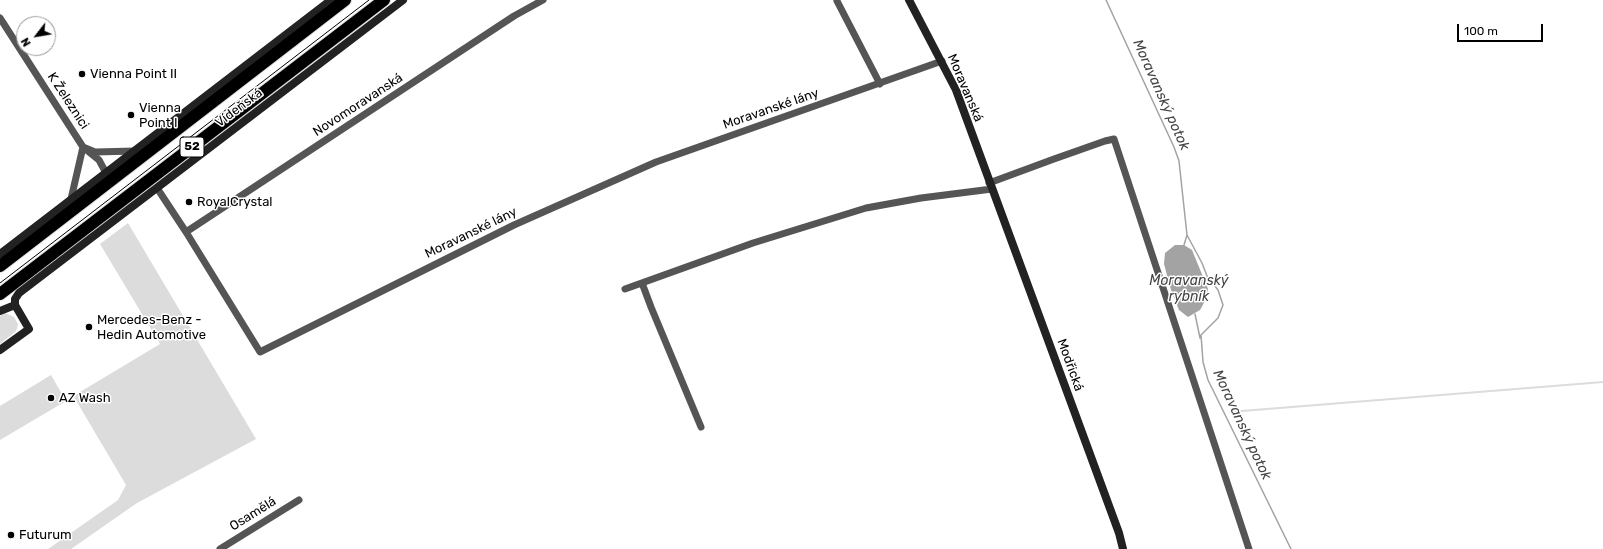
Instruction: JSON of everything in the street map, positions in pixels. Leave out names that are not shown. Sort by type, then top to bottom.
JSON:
[{"type":"highway","name":"Vídeňská","points":[[0,266],[346,0]]},
{"type":"highway","name":"Vídeňská","points":[[0,294],[384,0]]},
{"type":"street","points":[[0,254],[331,0]]},
{"type":"street","name":"Vídeňská","points":[[15,305],[15,299],[19,293],[403,0]]},
{"type":"street","name":"Novomoravanská","points":[[186,232],[514,16],[543,0]]},
{"type":"street","name":"Moravanská","points":[[909,0],[956,90],[990,186]]},
{"type":"street","points":[[837,1],[880,84]]},
{"type":"street","name":"K Železnici","points":[[0,18],[83,147],[99,160],[106,173]]},
{"type":"street","name":"Moravanské lány","points":[[157,188],[260,352],[514,225],[656,162],[942,61]]},
{"type":"street","points":[[625,289],[753,243],[866,208],[990,186],[1083,149],[1114,139],[1249,549]]},
{"type":"street","points":[[71,199],[83,147],[95,152],[135,151]]},
{"type":"street","name":"Modřická","points":[[990,186],[1109,505],[1123,549]]},
{"type":"street","points":[[642,283],[701,427]]},
{"type":"street","points":[[0,311],[15,305],[29,329],[0,350]]},
{"type":"street","name":"Osamělá","points":[[222,548],[299,500]]},
{"type":"shaded area","points":[[128,223],[256,439],[137,503],[71,549],[48,549],[118,500],[126,485],[74,397],[160,344],[100,244]]},
{"type":"shaded area","points":[[5,313],[14,317],[18,324],[15,332],[0,344],[0,316]]},
{"type":"shaded area","points":[[51,375],[66,401],[0,440],[0,406]]},
{"type":"shaded area","points":[[1603,381],[1603,383],[1230,413],[1229,411]]},
{"type":"water","name":"Moravanský rybník","points":[[1175,245],[1184,245],[1192,250],[1208,289],[1205,301],[1200,310],[1188,317],[1179,310],[1171,290],[1164,264],[1165,253]]},
{"type":"waterway","name":"Moravanský potok","points":[[1106,0],[1174,147],[1179,161],[1187,235],[1202,263],[1207,276],[1218,290],[1223,305],[1218,318],[1201,335],[1203,362],[1208,380],[1291,549]]},
{"type":"waterway","name":"Moravanský potok","points":[[1184,245],[1187,235]]},
{"type":"waterway","points":[[1195,314],[1200,338]]},
{"type":"tram line","points":[[0,283],[369,0]]},
{"type":"place","name":"Vienna Point II","points":[[82,74]]},
{"type":"place","name":"Vienna Point I","points":[[131,115]]},
{"type":"place","name":"RoyalCrystal","points":[[189,202]]},
{"type":"place","name":"Mercedes-Benz - Hedin Automotive","points":[[89,327]]},
{"type":"place","name":"AZ Wash","points":[[51,398]]},
{"type":"place","name":"Futurum","points":[[11,535]]}]
